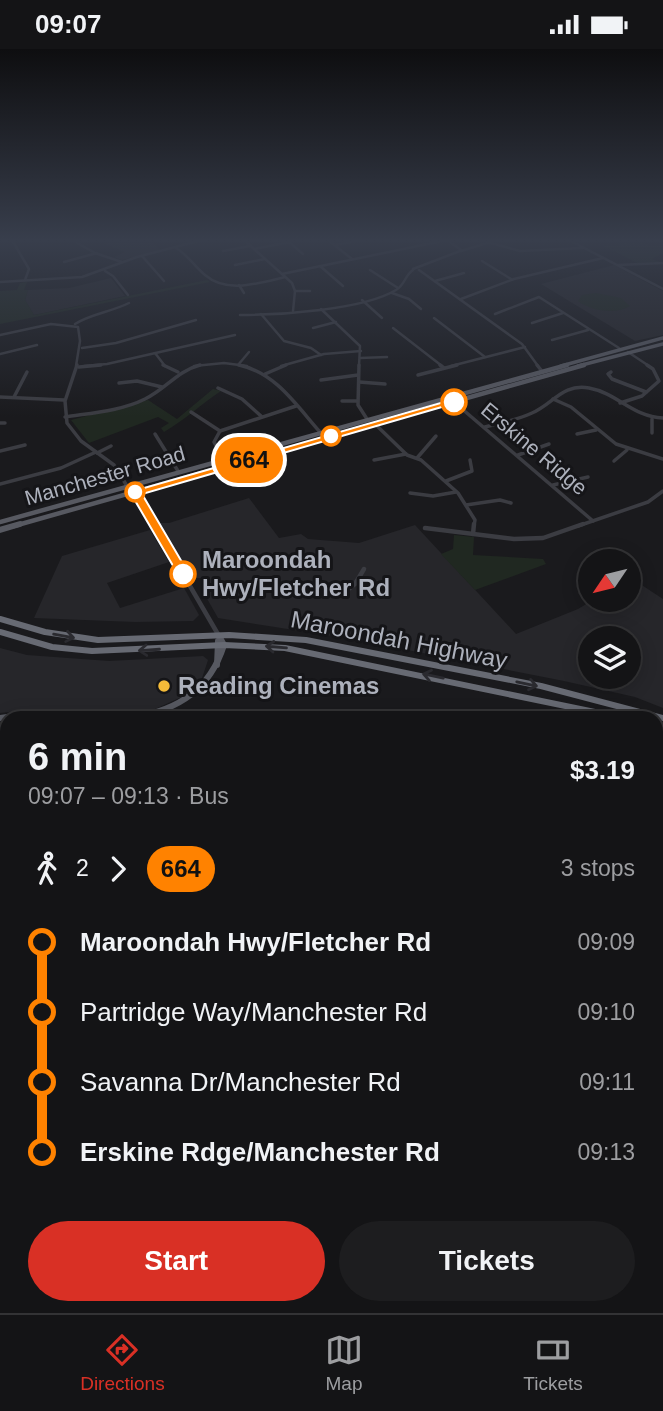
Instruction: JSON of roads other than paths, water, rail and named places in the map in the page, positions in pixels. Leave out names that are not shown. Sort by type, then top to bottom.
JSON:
[{"type":"highway","name":"Maroondah Highway","points":[[0,619],[36,630],[82,639],[128,641],[276,636],[541,686],[636,711]]},
{"type":"highway","name":"Maroondah Highway","points":[[0,632],[52,647],[92,651],[221,646],[285,648],[341,657],[591,711]]},
{"type":"main road","name":"Manchester Road","points":[[0,522],[663,338]]},
{"type":"main road","name":"Manchester Road","points":[[0,530],[663,344]]},
{"type":"main road","points":[[541,370],[548,375]]},
{"type":"main road","points":[[367,419],[374,424]]},
{"type":"main road","points":[[284,442],[289,448]]},
{"type":"main road","points":[[21,516],[24,523]]},
{"type":"main road","points":[[162,711],[171,709],[202,689],[222,656],[219,636]]},
{"type":"main road","points":[[218,665],[221,646]]},
{"type":"main road","points":[[222,656],[237,646]]},
{"type":"street","points":[[293,311],[294,299]]},
{"type":"street","points":[[240,315],[320,308],[365,299]]},
{"type":"street","points":[[409,299],[421,309]]},
{"type":"street","points":[[460,299],[525,347],[541,370]]},
{"type":"street","points":[[495,314],[530,299]]},
{"type":"street","points":[[539,299],[620,348]]},
{"type":"street","points":[[361,300],[382,318]]},
{"type":"street","points":[[0,335],[46,326],[74,324],[86,317],[106,314],[130,302]]},
{"type":"street","points":[[320,308],[357,340],[361,351],[358,409],[367,419]]},
{"type":"street","points":[[532,323],[564,313]]},
{"type":"street","points":[[261,314],[264,321],[284,341],[311,348],[322,355]]},
{"type":"street","points":[[434,318],[485,358]]},
{"type":"street","points":[[82,348],[124,341],[196,320]]},
{"type":"street","points":[[313,328],[336,322]]},
{"type":"street","points":[[74,324],[78,327],[82,348],[78,367],[64,400],[65,417],[73,433],[115,466],[127,486]]},
{"type":"street","points":[[393,328],[444,368]]},
{"type":"street","points":[[552,340],[590,330]]},
{"type":"street","points":[[78,367],[103,365],[235,335]]},
{"type":"street","points":[[0,353],[37,345]]},
{"type":"street","points":[[418,375],[525,347]]},
{"type":"street","points":[[265,374],[284,365],[322,355],[361,351]]},
{"type":"street","points":[[238,365],[250,352]]},
{"type":"street","points":[[619,403],[646,393],[661,381],[653,369],[628,352]]},
{"type":"street","points":[[155,353],[164,366],[179,372]]},
{"type":"street","points":[[360,358],[387,357]]},
{"type":"street","points":[[65,417],[134,403],[149,397],[179,372],[200,365],[238,365],[265,374],[320,432]]},
{"type":"street","points":[[14,397],[27,372]]},
{"type":"street","points":[[611,372],[608,374],[612,379],[646,393]]},
{"type":"street","points":[[321,380],[359,375]]},
{"type":"street","points":[[120,383],[143,382],[162,387]]},
{"type":"street","points":[[359,382],[385,384]]},
{"type":"street","points":[[485,427],[534,413],[565,389],[585,387],[599,391],[637,415],[652,419],[663,418]]},
{"type":"street","points":[[218,388],[242,399],[261,416]]},
{"type":"street","points":[[0,397],[64,400]]},
{"type":"street","points":[[553,399],[571,407],[596,430],[627,450],[663,459]]},
{"type":"street","points":[[342,401],[358,401]]},
{"type":"street","name":"Erskine Ridge","points":[[454,402],[594,521]]},
{"type":"street","points":[[224,459],[214,442],[220,431],[296,406]]},
{"type":"street","points":[[191,412],[220,431]]},
{"type":"street","points":[[652,419],[652,433]]},
{"type":"street","points":[[374,424],[406,454],[417,458],[456,491],[475,520],[473,534]]},
{"type":"street","points":[[577,433],[596,430]]},
{"type":"street","points":[[155,434],[178,471]]},
{"type":"street","points":[[417,458],[436,436]]},
{"type":"street","points":[[517,455],[549,444]]},
{"type":"street","points":[[0,451],[25,445]]},
{"type":"street","points":[[0,484],[61,468],[111,446]]},
{"type":"street","points":[[614,461],[627,450]]},
{"type":"street","points":[[374,460],[406,454]]},
{"type":"street","points":[[445,481],[472,471],[470,460]]},
{"type":"street","points":[[553,485],[588,477]]},
{"type":"street","points":[[410,493],[432,496],[456,491]]},
{"type":"street","points":[[135,492],[219,636]]},
{"type":"street","points":[[425,528],[513,539],[543,538],[648,502],[662,493]]},
{"type":"street","points":[[466,505],[500,500],[511,503]]},
{"type":"street","points":[[341,595],[360,579],[364,569]]},
{"type":"place","name":"Maroondah Hwy/Fletcher Rd","points":[[183,574]]},
{"type":"place","name":"Reading Cinemas","points":[[164,686]]}]
